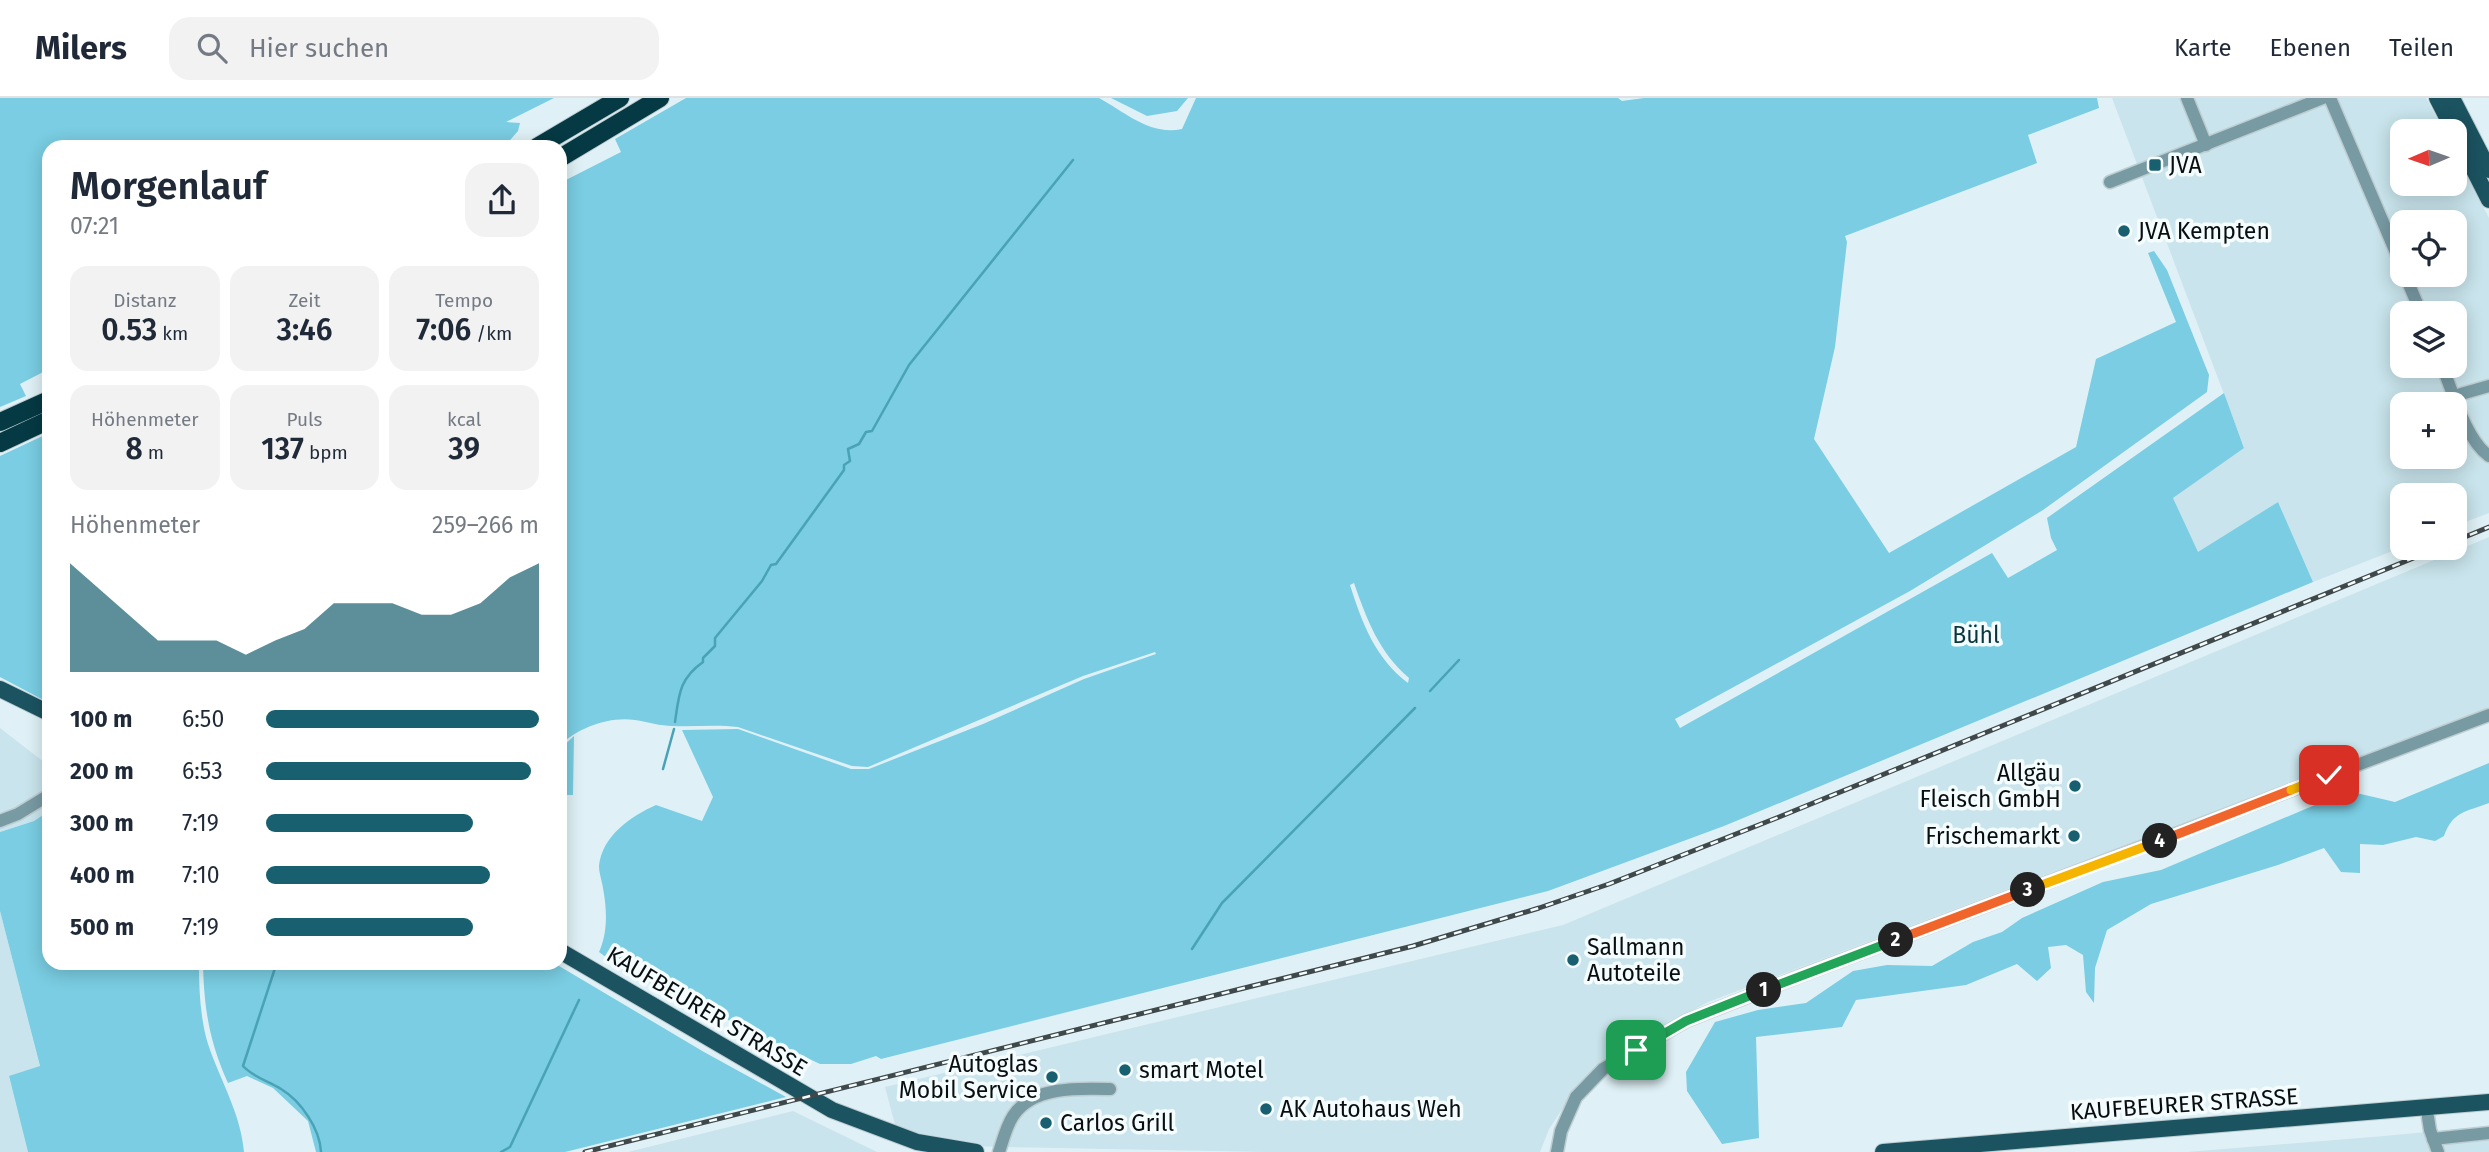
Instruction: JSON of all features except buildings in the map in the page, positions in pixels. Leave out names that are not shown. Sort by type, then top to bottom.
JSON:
[{"type":"highway","points":[[549,140],[620,98]]},
{"type":"highway","points":[[567,154],[660,98]]},
{"type":"highway","points":[[4,419],[42,403]]},
{"type":"highway","points":[[0,443],[42,424]]},
{"type":"main road","points":[[2437,98],[2448,119]]},
{"type":"main road","points":[[2452,98],[2474,156],[2484,174],[2489,200]]},
{"type":"main road","points":[[2468,148],[2474,156]]},
{"type":"main road","points":[[0,689],[42,710]]},
{"type":"main road","name":"KAUFBEURER STRASSE","points":[[567,955],[832,1110],[861,1130],[919,1152]]},
{"type":"main road","name":"KAUFBEURER STRASSE","points":[[1883,1152],[2489,1102]]},
{"type":"main road","name":"KAUFBEURER STRASSE","points":[[832,1110],[917,1142],[976,1152]]},
{"type":"main road","name":"KAUFBEURER STRASSE","points":[[1993,1152],[2489,1111]]},
{"type":"street","points":[[2187,98],[2206,145]]},
{"type":"street","points":[[2110,182],[2323,98]]},
{"type":"street","points":[[2330,98],[2390,239]]},
{"type":"street","points":[[2467,392],[2489,386]]},
{"type":"street","points":[[2467,423],[2478,446],[2489,456]]},
{"type":"street","points":[[1557,1152],[1560,1131],[1576,1097],[1594,1078],[1603,1069],[1686,1021],[2489,715]]},
{"type":"street","points":[[0,821],[42,799]]},
{"type":"street","points":[[999,1152],[1013,1116],[1022,1105],[1034,1098],[1068,1090],[1110,1089]]},
{"type":"street","points":[[2428,1117],[2438,1152]]},
{"type":"street","points":[[2433,1139],[2489,1133]]},
{"type":"shaded area","points":[[2112,98],[2426,98],[2437,119],[2390,119],[2390,196],[2468,196],[2468,178],[2489,218],[2489,513],[2467,521],[2467,483],[2390,483],[2390,552],[2313,582],[2278,502],[2198,553],[2173,498],[2244,447]]},
{"type":"shaded area","points":[[2489,537],[2489,708],[1708,1002],[1605,1059],[1577,1087],[1549,1129],[1540,1152],[1266,1152],[958,1146],[897,1132],[885,1087],[1563,925],[2434,560],[2467,560],[2467,546]]},
{"type":"shaded area","points":[[0,728],[42,761],[42,816],[0,832]]},
{"type":"shaded area","points":[[0,911],[40,1067],[9,1077],[28,1152],[0,1152]]},
{"type":"shaded area","points":[[793,1111],[877,1152],[628,1152]]},
{"type":"shaded area","points":[[2489,1126],[2489,1152],[2187,1152],[2384,1136]]},
{"type":"green space","points":[[0,98],[554,98],[506,122],[520,123],[518,131],[510,140],[42,140],[42,373],[20,384],[26,396],[0,407]]},
{"type":"green space","name":"Bühl","points":[[686,98],[1099,98],[1149,126],[1170,130],[1182,129],[1196,98],[1618,98],[1622,101],[1644,98],[2097,98],[2099,108],[2028,135],[2037,163],[1845,236],[1847,242],[1835,347],[1814,439],[1889,553],[2076,447],[2096,359],[2176,322],[2148,253],[2154,251],[2167,270],[2209,375],[2207,392],[2043,510],[1910,591],[1675,719],[1680,728],[1992,553],[2008,578],[2057,550],[2051,538],[2047,518],[2224,393],[2244,448],[2173,498],[2198,552],[2278,502],[2313,582],[1724,826],[1548,891],[881,1059],[876,1056],[851,1064],[820,1064],[622,969],[599,952],[606,921],[599,866],[601,855],[612,836],[628,821],[656,805],[702,821],[713,797],[682,730],[738,729],[851,769],[869,769],[983,724],[1084,679],[1156,654],[1155,652],[1083,676],[868,767],[852,766],[730,726],[668,726],[625,719],[594,725],[567,739],[567,179],[621,152],[615,139]],"holes":[[[1354,583],[1369,622],[1382,646],[1409,678],[1408,683],[1387,662],[1371,639],[1350,585]]]},
{"type":"green space","points":[[1111,98],[1188,98],[1177,111],[1147,116]]},
{"type":"green space","points":[[42,436],[42,699],[0,677],[0,456]]},
{"type":"green space","points":[[574,736],[573,795],[567,795],[567,742]]},
{"type":"green space","points":[[2489,763],[2489,803],[2456,817],[2444,836],[2435,841],[2416,837],[2383,845],[2360,844],[2360,873],[2341,872],[2324,848],[2151,904],[2107,930],[2095,968],[2094,1003],[2086,992],[2083,955],[2066,945],[2048,947],[2051,968],[2037,981],[2017,964],[1966,985],[1856,1000],[1842,1027],[1756,1037],[1759,1138],[1722,1144],[1687,1091],[1686,1072],[1715,1022],[1758,1010],[1806,1003],[1853,971],[1887,965],[1932,966],[1973,942],[2002,932],[2022,918],[2103,882],[2161,870],[2348,791],[2395,802]]},
{"type":"green space","points":[[42,816],[42,970],[199,970],[205,1034],[239,1124],[244,1152],[28,1152],[9,1076],[40,1066],[0,911],[0,832]]},
{"type":"green space","points":[[203,970],[566,970],[786,1097],[565,1152],[316,1152],[308,1121],[273,1088],[247,1076],[228,1083],[216,1053],[205,995]]},
{"type":"waterway","points":[[675,722],[679,696],[685,681],[703,662],[703,658],[715,646],[715,638],[762,581],[771,565],[776,564],[844,470],[844,465],[850,461],[848,449],[859,444],[866,432],[872,431],[909,365],[1073,160]]},
{"type":"waterway","points":[[1430,691],[1459,660]]},
{"type":"waterway","points":[[1192,949],[1222,903],[1415,708]]},
{"type":"waterway","points":[[663,769],[674,729]]},
{"type":"waterway","points":[[274,970],[243,1066],[296,1101],[313,1125],[321,1152]]},
{"type":"waterway","points":[[501,1152],[510,1147],[579,1000]]},
{"type":"railway","points":[[2467,536],[2489,527]]},
{"type":"railway","points":[[585,1152],[1413,946],[1539,908],[1609,884],[1779,817],[2409,560]]},
{"type":"place","name":"JVA","points":[[2155,165]]},
{"type":"place","name":"JVA Kempten","points":[[2124,231]]},
{"type":"place","name":"Allgäu Fleisch GmbH","points":[[2075,786]]},
{"type":"place","name":"Frischemarkt","points":[[2074,836]]},
{"type":"place","name":"Sallmann Autoteile","points":[[1573,960]]},
{"type":"place","name":"smart Motel","points":[[1125,1070]]},
{"type":"place","name":"Autoglas Mobil Service","points":[[1052,1077]]},
{"type":"place","name":"AK Autohaus Weh","points":[[1266,1109]]},
{"type":"place","name":"Carlos Grill","points":[[1046,1123]]},
{"type":"route","points":[[1636,1050],[1686,1021],[2329,775]]}]
